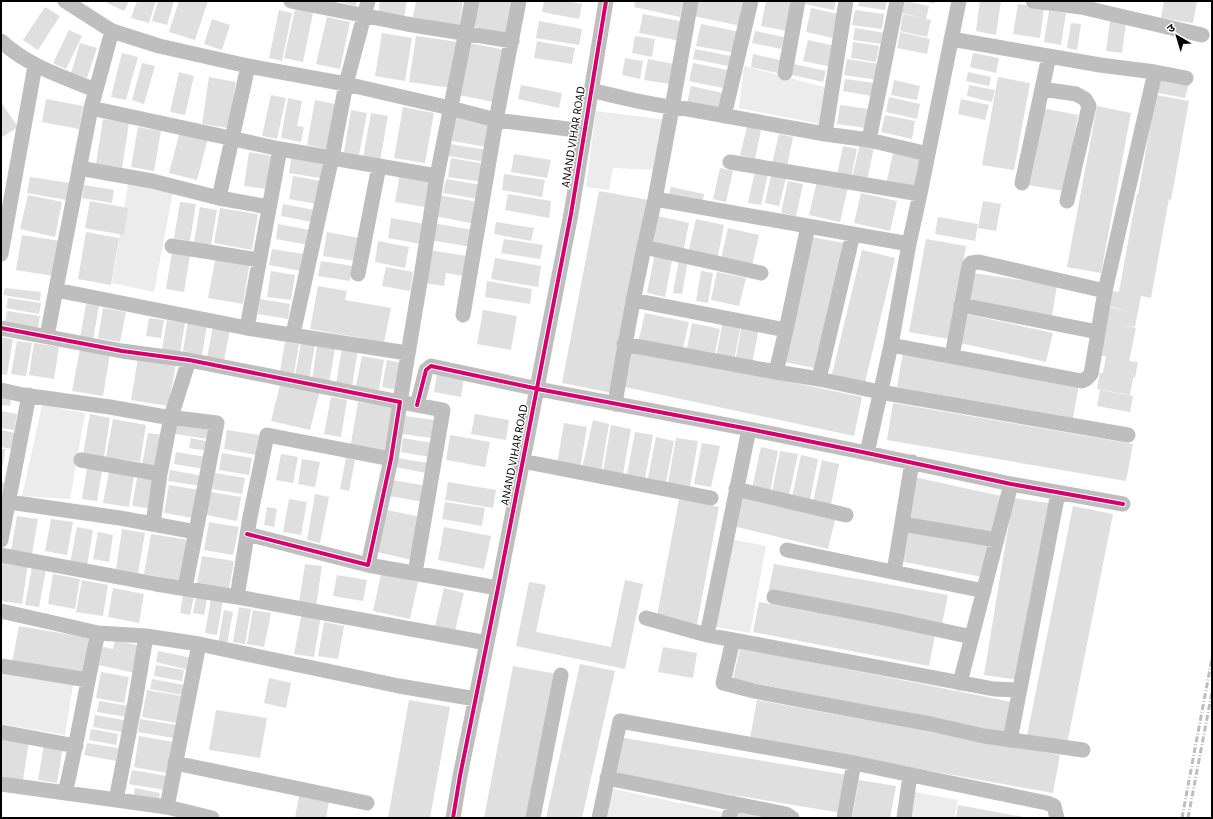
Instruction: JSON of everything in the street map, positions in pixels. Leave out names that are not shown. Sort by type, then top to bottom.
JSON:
[{"type":"street","points":[[65,1],[112,31],[159,46],[248,66],[346,84],[496,120],[584,131]]},
{"type":"street","points":[[291,1],[366,8],[465,33],[512,41]]},
{"type":"street","points":[[368,564],[391,459],[407,353],[424,264],[436,176],[472,1]]},
{"type":"street","points":[[463,315],[496,120],[519,1]]},
{"type":"street","name":"ANAND VIHAR ROAD","points":[[453,818],[571,214],[606,1]]},
{"type":"street","points":[[615,404],[624,344],[655,199],[691,1]]},
{"type":"street","points":[[724,116],[751,1]]},
{"type":"street","points":[[785,73],[798,1]]},
{"type":"street","points":[[825,134],[846,1]]},
{"type":"street","points":[[869,140],[897,1]]},
{"type":"street","points":[[867,453],[891,344],[909,244],[959,1]]},
{"type":"street","points":[[1033,1],[1081,7],[1202,36]]},
{"type":"street","points":[[293,334],[332,157],[346,84],[366,8]]},
{"type":"street","points":[[46,336],[91,108],[112,31]]},
{"type":"street","points":[[951,39],[1100,65],[1155,72],[1186,78]]},
{"type":"street","points":[[1,41],[35,66],[95,90]]},
{"type":"street","points":[[1022,183],[1049,56]]},
{"type":"street","points":[[1,254],[35,66]]},
{"type":"street","points":[[219,198],[248,66]]},
{"type":"street","points":[[891,344],[1082,380],[1086,379],[1091,374],[1105,291],[1155,72]]},
{"type":"street","points":[[1042,89],[1076,94],[1085,99],[1089,106],[1067,201]]},
{"type":"street","points":[[591,90],[672,108],[688,109],[825,134],[869,140],[928,154]]},
{"type":"street","points":[[91,108],[280,150],[332,157],[436,176]]},
{"type":"street","points":[[247,328],[280,150]]},
{"type":"street","points":[[730,162],[920,194]]},
{"type":"street","points":[[358,274],[379,166]]},
{"type":"street","points":[[80,168],[152,182],[219,198],[269,207]]},
{"type":"street","points":[[655,199],[909,244]]},
{"type":"street","points":[[776,372],[808,226]]},
{"type":"street","points":[[819,379],[853,234]]},
{"type":"street","points":[[172,246],[259,260]]},
{"type":"street","points":[[644,246],[761,273]]},
{"type":"street","points":[[952,356],[961,305],[969,266],[971,263],[979,262],[1105,291]]},
{"type":"street","points":[[56,290],[247,328],[407,353]]},
{"type":"street","points":[[633,300],[786,330]]},
{"type":"street","points":[[961,305],[1098,332]]},
{"type":"street","points":[[1,328],[122,351],[189,360],[443,410],[414,573]]},
{"type":"street","points":[[624,344],[819,379],[880,392],[1128,434]]},
{"type":"street","points":[[153,524],[160,474],[171,417],[189,360]]},
{"type":"street","points":[[417,405],[426,370],[431,366],[538,389],[912,462],[1011,484],[1123,504]]},
{"type":"street","points":[[1,390],[160,416],[217,423],[185,588]]},
{"type":"street","points":[[1,540],[29,395]]},
{"type":"street","points":[[707,635],[748,429]]},
{"type":"street","points":[[237,597],[247,534],[267,435],[391,459]]},
{"type":"street","points":[[82,460],[160,474]]},
{"type":"street","points":[[522,461],[711,498]]},
{"type":"street","points":[[894,572],[912,462]]},
{"type":"street","points":[[960,683],[1011,484]]},
{"type":"street","points":[[736,489],[846,514]]},
{"type":"street","points":[[1010,740],[1058,493]]},
{"type":"street","points":[[9,502],[196,532]]},
{"type":"street","points":[[902,524],[997,540]]},
{"type":"street","points":[[247,534],[368,564],[498,588]]},
{"type":"street","points":[[787,550],[984,591]]},
{"type":"street","points":[[1,556],[237,597],[487,643]]},
{"type":"street","points":[[774,597],[889,619],[972,637]]},
{"type":"street","points":[[1,611],[98,633],[146,636],[198,644],[399,686],[476,699]]},
{"type":"street","points":[[646,618],[707,635],[994,689],[1020,690]]},
{"type":"street","points":[[65,793],[76,746],[98,633]]},
{"type":"street","points":[[116,800],[146,636]]},
{"type":"street","points":[[733,640],[722,683],[754,691],[931,724],[984,736],[1083,750]]},
{"type":"street","points":[[167,807],[198,644]]},
{"type":"street","points":[[1,666],[88,680]]},
{"type":"street","points":[[533,818],[561,674]]},
{"type":"street","points":[[599,818],[620,721],[854,763],[1047,803],[1054,806],[1057,818]]},
{"type":"street","points":[[1,732],[76,746]]},
{"type":"street","points":[[176,763],[367,803]]},
{"type":"street","points":[[844,818],[854,763]]},
{"type":"street","points":[[904,818],[910,775]]},
{"type":"street","points":[[607,778],[786,814],[792,818]]},
{"type":"street","points":[[1,784],[167,807],[212,818]]},
{"type":"street","points":[[729,818],[733,803]]},
{"type":"shaded area","points":[[744,66],[828,88],[820,124],[739,108]]},
{"type":"shaded area","points":[[596,111],[668,120],[659,170],[613,168],[609,190],[586,187]]},
{"type":"shaded area","points":[[130,172],[175,181],[154,292],[112,283]]},
{"type":"shaded area","points":[[42,405],[85,413],[70,499],[22,496]]},
{"type":"shaded area","points":[[729,539],[766,546],[750,633],[712,626]]},
{"type":"shaded area","points":[[1,674],[73,685],[65,735],[1,724]]},
{"type":"shaded area","points":[[609,788],[727,813],[726,818],[603,818]]},
{"type":"shaded area","points":[[914,792],[958,800],[954,818],[908,818]]},
{"type":"building","points":[[108,1],[129,1],[124,11],[107,3]]},
{"type":"building","points":[[137,1],[156,1],[149,23],[131,18]]},
{"type":"building","points":[[158,1],[174,1],[167,25],[152,21]]},
{"type":"building","points":[[179,1],[208,1],[195,40],[169,32]]},
{"type":"building","points":[[336,1],[357,1],[356,6]]},
{"type":"building","points":[[380,1],[407,1],[404,19],[378,14]]},
{"type":"building","points":[[416,1],[463,1],[459,26],[413,17]]},
{"type":"building","points":[[474,1],[516,1],[510,34],[469,26]]},
{"type":"building","points":[[544,1],[566,1],[582,4],[579,19],[542,12]]},
{"type":"building","points":[[635,1],[683,1],[680,17],[634,7]]},
{"type":"building","points":[[697,1],[746,1],[741,26],[693,16]]},
{"type":"building","points":[[766,1],[794,1],[787,31],[761,26]]},
{"type":"building","points":[[805,1],[836,1],[834,10],[804,4]]},
{"type":"building","points":[[859,1],[887,1],[885,10],[858,6]]},
{"type":"building","points":[[905,1],[929,6],[926,19],[902,13]]},
{"type":"building","points":[[924,1],[935,1],[934,4]]},
{"type":"building","points":[[980,1],[1001,1],[996,35],[976,31]]},
{"type":"building","points":[[1164,1],[1197,1],[1193,23],[1161,18]]},
{"type":"building","points":[[1018,4],[1044,8],[1040,38],[1013,34]]},
{"type":"building","points":[[45,7],[60,16],[38,50],[23,40]]},
{"type":"building","points":[[811,8],[838,14],[833,38],[806,32]]},
{"type":"building","points":[[295,9],[313,13],[303,62],[284,58]]},
{"type":"building","points":[[279,10],[292,13],[282,61],[269,58]]},
{"type":"building","points":[[855,10],[884,14],[882,29],[852,25]]},
{"type":"building","points":[[1049,11],[1066,13],[1061,45],[1044,42]]},
{"type":"building","points":[[643,14],[685,22],[681,41],[639,33]]},
{"type":"building","points":[[903,14],[931,20],[927,37],[900,31]]},
{"type":"building","points":[[327,17],[350,22],[340,69],[316,64]]},
{"type":"building","points":[[212,19],[230,25],[222,50],[204,44]]},
{"type":"building","points":[[539,21],[582,29],[579,45],[536,38]]},
{"type":"building","points":[[1110,21],[1126,23],[1122,53],[1106,51]]},
{"type":"building","points":[[1071,23],[1081,24],[1077,50],[1067,48]]},
{"type":"building","points":[[701,24],[740,32],[736,53],[696,46]]},
{"type":"building","points":[[855,28],[885,33],[883,44],[853,40]]},
{"type":"building","points":[[69,30],[82,36],[66,69],[53,63]]},
{"type":"building","points":[[755,31],[784,37],[781,49],[752,43]]},
{"type":"building","points":[[900,32],[930,39],[927,54],[897,48]]},
{"type":"building","points":[[382,33],[412,38],[405,81],[375,76]]},
{"type":"building","points":[[416,36],[458,42],[451,88],[409,82]]},
{"type":"building","points":[[635,36],[655,39],[652,57],[632,53]]},
{"type":"building","points":[[808,40],[836,46],[832,67],[803,61]]},
{"type":"building","points":[[537,41],[575,48],[572,64],[534,58]]},
{"type":"building","points":[[853,42],[879,46],[876,62],[851,58]]},
{"type":"building","points":[[80,43],[97,48],[87,78],[71,73]]},
{"type":"building","points":[[470,43],[505,50],[494,102],[459,95]]},
{"type":"building","points":[[695,49],[736,57],[733,67],[693,59]]},
{"type":"building","points":[[122,53],[138,57],[126,100],[111,97]]},
{"type":"building","points":[[973,53],[999,58],[996,73],[970,67]]},
{"type":"building","points":[[753,54],[780,60],[777,73],[751,67]]},
{"type":"building","points":[[625,58],[643,61],[640,79],[622,75]]},
{"type":"building","points":[[648,59],[674,64],[670,84],[644,80]]},
{"type":"building","points":[[847,59],[880,64],[877,80],[844,75]]},
{"type":"building","points":[[142,63],[155,66],[144,104],[132,100]]},
{"type":"building","points":[[693,63],[732,71],[728,89],[689,81]]},
{"type":"building","points":[[794,64],[826,71],[823,82],[792,75]]},
{"type":"building","points":[[179,72],[194,76],[185,115],[170,112]]},
{"type":"building","points":[[968,72],[991,77],[989,86],[966,81]]},
{"type":"building","points":[[209,77],[236,82],[228,128],[202,124]]},
{"type":"building","points":[[998,77],[1030,83],[1014,170],[982,165]]},
{"type":"building","points":[[1156,78],[1189,84],[1185,98],[1153,92]]},
{"type":"building","points":[[845,79],[874,83],[872,96],[843,91]]},
{"type":"building","points":[[894,80],[920,86],[917,100],[891,95]]},
{"type":"building","points":[[521,85],[562,93],[559,108],[518,99]]},
{"type":"building","points":[[969,85],[995,90],[992,102],[967,96]]},
{"type":"building","points":[[691,86],[723,93],[720,110],[687,103]]},
{"type":"building","points":[[271,95],[286,98],[277,139],[262,136]]},
{"type":"building","points":[[1156,95],[1189,101],[1151,298],[1141,296],[1135,327],[1122,325],[1136,328],[1129,361],[1138,362],[1130,395],[1097,389],[1100,373],[1103,373],[1106,356],[1097,355],[1106,307],[1130,311],[1105,306],[1108,290],[1119,292]]},
{"type":"building","points":[[889,97],[920,104],[917,119],[886,112]]},
{"type":"building","points":[[288,98],[302,101],[297,126],[304,127],[301,142],[281,138]]},
{"type":"building","points":[[46,99],[83,106],[79,129],[42,122]]},
{"type":"building","points":[[961,99],[989,105],[985,120],[958,114]]},
{"type":"building","points":[[315,100],[335,104],[327,149],[307,145]]},
{"type":"building","points":[[1,102],[18,127],[1,138]]},
{"type":"building","points":[[840,105],[869,109],[866,128],[837,124]]},
{"type":"building","points":[[1097,106],[1131,113],[1101,273],[1067,267]]},
{"type":"building","points":[[403,107],[434,113],[425,163],[394,158]]},
{"type":"building","points":[[1042,108],[1078,115],[1064,191],[1028,185]]},
{"type":"building","points":[[351,110],[367,113],[359,155],[344,152]]},
{"type":"building","points":[[371,113],[388,116],[380,161],[363,158]]},
{"type":"building","points":[[885,115],[915,121],[912,139],[881,132]]},
{"type":"building","points":[[456,117],[491,123],[487,147],[452,141]]},
{"type":"building","points":[[103,119],[129,123],[122,168],[96,164]]},
{"type":"building","points":[[138,127],[161,131],[154,171],[131,167]]},
{"type":"building","points":[[747,127],[761,130],[755,159],[740,155]]},
{"type":"building","points":[[180,131],[208,138],[197,180],[169,173]]},
{"type":"building","points":[[779,134],[793,137],[787,167],[772,164]]},
{"type":"building","points":[[450,144],[488,150],[486,162],[448,156]]},
{"type":"building","points":[[860,144],[874,147],[867,181],[852,178]]},
{"type":"building","points":[[843,146],[857,149],[851,178],[837,175]]},
{"type":"building","points":[[249,152],[272,156],[267,189],[244,186]]},
{"type":"building","points":[[893,153],[921,159],[914,191],[886,185]]},
{"type":"building","points":[[292,154],[323,160],[320,178],[289,173]]},
{"type":"building","points":[[514,154],[551,160],[547,178],[511,172]]},
{"type":"building","points":[[451,158],[485,164],[482,182],[448,177]]},
{"type":"building","points":[[720,168],[733,171],[726,202],[713,199]]},
{"type":"building","points":[[755,171],[768,174],[761,205],[748,203]]},
{"type":"building","points":[[400,173],[430,178],[425,207],[395,202]]},
{"type":"building","points":[[504,174],[545,180],[542,197],[502,190]]},
{"type":"building","points":[[771,175],[786,178],[779,206],[765,203]]},
{"type":"building","points":[[293,176],[321,181],[317,204],[289,199]]},
{"type":"building","points":[[30,177],[70,183],[67,200],[27,193]]},
{"type":"building","points":[[446,179],[481,185],[478,199],[443,193]]},
{"type":"building","points":[[788,181],[803,184],[796,216],[781,213]]},
{"type":"building","points":[[817,181],[848,187],[840,222],[809,215]]},
{"type":"building","points":[[84,185],[114,190],[112,203],[82,198]]},
{"type":"building","points":[[671,187],[704,194],[702,206],[668,199]]},
{"type":"building","points":[[599,191],[649,200],[612,393],[562,383]]},
{"type":"building","points":[[861,193],[897,201],[890,231],[854,223]]},
{"type":"building","points":[[508,194],[551,201],[549,218],[505,210]]},
{"type":"building","points":[[28,195],[62,202],[55,237],[20,229]]},
{"type":"building","points":[[439,195],[478,202],[475,224],[435,216]]},
{"type":"building","points":[[90,201],[128,208],[124,235],[85,228]]},
{"type":"building","points":[[983,201],[1001,204],[996,231],[978,228]]},
{"type":"building","points":[[180,202],[196,204],[190,241],[174,238]]},
{"type":"building","points":[[283,204],[314,210],[312,222],[281,216]]},
{"type":"building","points":[[200,207],[217,210],[211,245],[194,242]]},
{"type":"building","points":[[220,208],[258,214],[252,250],[214,243]]},
{"type":"building","points":[[658,216],[689,223],[683,252],[652,246]]},
{"type":"building","points":[[938,217],[978,224],[975,241],[935,234]]},
{"type":"building","points":[[391,218],[425,224],[421,244],[388,238]]},
{"type":"building","points":[[696,219],[724,225],[717,260],[688,254]]},
{"type":"building","points":[[496,222],[534,228],[531,241],[494,234]]},
{"type":"building","points":[[433,223],[473,230],[471,247],[430,240]]},
{"type":"building","points":[[278,224],[310,230],[308,245],[276,239]]},
{"type":"building","points":[[728,228],[759,235],[752,266],[721,259]]},
{"type":"building","points":[[86,232],[119,238],[111,285],[78,279]]},
{"type":"building","points":[[327,232],[359,238],[355,261],[323,256]]},
{"type":"building","points":[[22,235],[60,241],[54,276],[16,270]]},
{"type":"building","points":[[811,237],[844,243],[819,369],[785,362]]},
{"type":"building","points":[[504,239],[543,245],[540,259],[501,253]]},
{"type":"building","points":[[926,239],[966,246],[949,339],[909,332]]},
{"type":"building","points":[[378,241],[409,247],[405,268],[375,262]]},
{"type":"building","points":[[272,249],[304,254],[301,271],[269,265]]},
{"type":"building","points":[[429,250],[467,256],[464,276],[446,273],[444,286],[424,283]]},
{"type":"building","points":[[862,250],[895,258],[865,382],[832,374]]},
{"type":"building","points":[[172,252],[190,255],[184,292],[166,289]]},
{"type":"building","points":[[655,252],[673,255],[665,297],[647,293]]},
{"type":"building","points":[[216,255],[250,261],[243,304],[208,298]]},
{"type":"building","points":[[495,258],[541,266],[538,287],[491,279]]},
{"type":"building","points":[[679,259],[688,260],[682,294],[673,293]]},
{"type":"building","points":[[321,261],[353,266],[350,281],[318,276]]},
{"type":"building","points":[[386,267],[413,272],[410,291],[382,286]]},
{"type":"building","points":[[271,271],[295,275],[291,300],[267,297]]},
{"type":"building","points":[[701,271],[713,273],[708,303],[696,301]]},
{"type":"building","points":[[717,272],[746,278],[739,306],[711,300]]},
{"type":"building","points":[[973,273],[1057,285],[1052,316],[968,304]]},
{"type":"building","points":[[487,281],[532,289],[530,304],[485,297]]},
{"type":"building","points":[[318,286],[347,291],[345,300],[391,308],[384,342],[310,329]]},
{"type":"building","points":[[5,288],[41,292],[40,301],[3,295]]},
{"type":"building","points":[[8,298],[41,303],[39,314],[6,308]]},
{"type":"building","points":[[260,299],[290,304],[288,319],[258,314]]},
{"type":"building","points":[[86,304],[99,306],[93,340],[80,338]]},
{"type":"building","points":[[103,308],[126,312],[120,342],[98,338]]},
{"type":"building","points":[[483,310],[517,316],[511,350],[477,344]]},
{"type":"building","points":[[7,311],[40,316],[38,328],[5,323]]},
{"type":"building","points":[[645,313],[689,322],[682,352],[638,343]]},
{"type":"building","points":[[966,314],[1053,333],[1046,362],[960,343]]},
{"type":"building","points":[[149,318],[164,320],[161,338],[146,336]]},
{"type":"building","points":[[167,320],[185,323],[180,353],[162,350]]},
{"type":"building","points":[[723,320],[741,324],[734,361],[716,358]]},
{"type":"building","points":[[188,321],[207,325],[202,355],[183,351]]},
{"type":"building","points":[[692,323],[720,329],[715,353],[687,348]]},
{"type":"building","points":[[742,324],[759,328],[752,364],[735,362]]},
{"type":"building","points":[[213,326],[230,329],[224,361],[207,358]]},
{"type":"building","points":[[1,337],[13,339],[7,375],[1,374]]},
{"type":"building","points":[[17,341],[32,343],[26,376],[11,374]]},
{"type":"building","points":[[285,342],[299,344],[294,373],[280,371]]},
{"type":"building","points":[[301,342],[315,344],[309,380],[295,377]]},
{"type":"building","points":[[34,343],[59,347],[54,379],[29,375]]},
{"type":"building","points":[[317,346],[335,349],[329,383],[312,380]]},
{"type":"building","points":[[342,347],[358,350],[352,386],[336,384]]},
{"type":"building","points":[[628,348],[862,397],[854,436],[620,386]]},
{"type":"building","points":[[80,349],[110,354],[103,396],[72,391]]},
{"type":"building","points":[[903,352],[1079,384],[1073,418],[897,387]]},
{"type":"building","points":[[362,356],[384,360],[379,390],[356,386]]},
{"type":"building","points":[[138,358],[176,364],[168,406],[131,400]]},
{"type":"building","points":[[387,360],[402,363],[397,390],[382,387]]},
{"type":"building","points":[[437,373],[464,378],[461,397],[434,392]]},
{"type":"building","points":[[281,381],[320,390],[310,430],[271,421]]},
{"type":"building","points":[[1100,390],[1133,396],[1130,412],[1097,406]]},
{"type":"building","points":[[1,396],[11,398],[10,406],[1,405]]},
{"type":"building","points":[[331,397],[347,400],[341,437],[324,434]]},
{"type":"building","points":[[358,402],[392,407],[384,454],[350,449]]},
{"type":"building","points":[[893,403],[1133,444],[1126,481],[887,440]]},
{"type":"building","points":[[1,411],[17,414],[14,430],[1,428]]},
{"type":"building","points":[[90,414],[110,418],[104,457],[83,454]]},
{"type":"building","points":[[475,414],[509,420],[506,440],[471,434]]},
{"type":"building","points":[[405,416],[434,420],[431,438],[402,434]]},
{"type":"building","points":[[113,419],[146,425],[140,462],[106,457]]},
{"type":"building","points":[[593,420],[609,424],[601,472],[582,468]]},
{"type":"building","points":[[177,423],[210,428],[208,439],[175,434]]},
{"type":"building","points":[[564,423],[587,427],[580,468],[557,464]]},
{"type":"building","points":[[611,425],[631,429],[623,474],[603,471]]},
{"type":"building","points":[[1,430],[15,433],[12,449],[1,447]]},
{"type":"building","points":[[227,430],[259,435],[256,455],[224,449]]},
{"type":"building","points":[[635,432],[653,435],[645,478],[627,474]]},
{"type":"building","points":[[148,433],[163,435],[157,468],[142,465]]},
{"type":"building","points":[[450,435],[490,442],[485,467],[446,460]]},
{"type":"building","points":[[656,437],[674,441],[666,482],[648,478]]},
{"type":"building","points":[[191,438],[210,442],[208,451],[189,448]]},
{"type":"building","points":[[403,438],[432,443],[430,457],[401,452]]},
{"type":"building","points":[[676,438],[698,441],[690,487],[668,483]]},
{"type":"building","points":[[702,443],[720,446],[711,487],[694,484]]},
{"type":"building","points":[[761,447],[778,451],[770,492],[752,488]]},
{"type":"building","points":[[1,449],[5,449],[3,466],[1,465]]},
{"type":"building","points":[[780,451],[798,454],[789,496],[772,492]]},
{"type":"building","points":[[176,452],[206,457],[204,469],[174,464]]},
{"type":"building","points":[[222,453],[252,458],[249,475],[219,470]]},
{"type":"building","points":[[281,454],[298,457],[293,483],[276,480]]},
{"type":"building","points":[[801,455],[818,459],[810,500],[792,497]]},
{"type":"building","points":[[346,458],[355,460],[349,491],[340,489]]},
{"type":"building","points":[[397,458],[428,463],[426,473],[395,467]]},
{"type":"building","points":[[302,459],[320,462],[315,487],[298,484]]},
{"type":"building","points":[[822,460],[839,464],[831,505],[813,502]]},
{"type":"building","points":[[87,468],[102,471],[97,501],[82,499]]},
{"type":"building","points":[[170,470],[203,476],[201,486],[168,481]]},
{"type":"building","points":[[109,472],[134,476],[129,507],[103,503]]},
{"type":"building","points":[[215,473],[245,478],[242,494],[212,489]]},
{"type":"building","points":[[914,477],[1001,496],[993,536],[905,517]]},
{"type":"building","points":[[137,478],[153,480],[148,508],[132,506]]},
{"type":"building","points":[[392,480],[427,486],[424,502],[389,496]]},
{"type":"building","points":[[1,482],[5,483],[2,495],[1,495]]},
{"type":"building","points":[[448,482],[496,490],[493,508],[445,500]]},
{"type":"building","points":[[169,485],[199,490],[193,518],[164,513]]},
{"type":"building","points":[[211,492],[241,497],[237,521],[206,515]]},
{"type":"building","points":[[315,494],[329,497],[320,543],[307,540]]},
{"type":"building","points":[[740,497],[835,520],[828,549],[733,526]]},
{"type":"building","points":[[1013,498],[1049,503],[1020,680],[984,675]]},
{"type":"building","points":[[289,499],[307,502],[301,535],[283,532]]},
{"type":"building","points":[[679,499],[719,507],[697,624],[657,616]]},
{"type":"building","points":[[445,502],[485,508],[482,526],[442,519]]},
{"type":"building","points":[[1073,506],[1113,514],[1067,744],[1027,736]]},
{"type":"building","points":[[267,507],[277,509],[274,527],[264,525]]},
{"type":"building","points":[[387,510],[421,517],[412,560],[377,552]]},
{"type":"building","points":[[17,516],[38,519],[32,554],[11,551]]},
{"type":"building","points":[[51,519],[73,522],[67,555],[45,551]]},
{"type":"building","points":[[209,522],[239,527],[233,555],[204,550]]},
{"type":"building","points":[[77,527],[93,530],[87,566],[70,563]]},
{"type":"building","points":[[444,527],[491,536],[484,569],[438,560]]},
{"type":"building","points":[[905,527],[989,543],[982,577],[899,561]]},
{"type":"building","points":[[122,529],[145,533],[138,573],[116,569]]},
{"type":"building","points":[[98,532],[113,535],[109,562],[93,559]]},
{"type":"building","points":[[151,534],[189,540],[181,580],[144,574]]},
{"type":"building","points":[[202,556],[234,561],[229,589],[197,584]]},
{"type":"building","points":[[2,560],[28,564],[22,604],[1,601]]},
{"type":"building","points":[[305,564],[322,566],[316,606],[299,603]]},
{"type":"building","points":[[774,564],[948,595],[942,624],[768,593]]},
{"type":"building","points":[[32,567],[46,570],[39,607],[25,605]]},
{"type":"building","points":[[53,574],[80,579],[75,609],[48,604]]},
{"type":"building","points":[[381,574],[418,582],[410,619],[373,611]]},
{"type":"building","points":[[337,575],[367,580],[363,601],[333,596]]},
{"type":"building","points":[[82,580],[108,585],[103,616],[76,612]]},
{"type":"building","points":[[625,580],[643,584],[625,669],[516,646],[529,582],[546,585],[536,632],[611,647]]},
{"type":"building","points":[[113,588],[144,594],[139,623],[108,617]]},
{"type":"building","points":[[444,588],[464,593],[455,631],[435,626]]},
{"type":"building","points":[[183,594],[194,596],[190,615],[180,613]]},
{"type":"building","points":[[196,597],[207,599],[204,615],[193,613]]},
{"type":"building","points":[[211,598],[223,600],[217,635],[205,633]]},
{"type":"building","points":[[759,602],[935,635],[929,666],[753,632]]},
{"type":"building","points":[[239,607],[251,609],[245,644],[233,642]]},
{"type":"building","points":[[224,610],[233,612],[227,644],[218,643]]},
{"type":"building","points":[[253,610],[271,613],[264,647],[247,644]]},
{"type":"building","points":[[302,612],[321,615],[314,657],[294,654]]},
{"type":"building","points":[[1,620],[3,620],[2,630],[1,630]]},
{"type":"building","points":[[324,622],[344,626],[338,659],[318,656]]},
{"type":"building","points":[[19,626],[89,638],[82,675],[12,663]]},
{"type":"building","points":[[115,640],[141,646],[135,673],[99,665],[103,647],[113,649]]},
{"type":"building","points":[[663,647],[697,653],[693,678],[658,672]]},
{"type":"building","points":[[740,648],[1012,702],[1006,733],[733,679]]},
{"type":"building","points":[[158,651],[192,658],[189,670],[156,662]]},
{"type":"building","points":[[580,664],[615,671],[582,818],[546,818]]},
{"type":"building","points":[[156,665],[184,670],[182,681],[154,676]]},
{"type":"building","points":[[513,666],[557,674],[529,818],[484,818]]},
{"type":"building","points":[[101,672],[129,677],[124,703],[96,698]]},
{"type":"building","points":[[269,678],[291,683],[286,708],[264,703]]},
{"type":"building","points":[[152,679],[184,685],[182,695],[150,689]]},
{"type":"building","points":[[147,690],[182,696],[177,723],[142,717]]},
{"type":"building","points":[[409,700],[450,707],[430,818],[388,818]]},
{"type":"building","points":[[757,700],[1060,755],[1053,793],[750,738]]},
{"type":"building","points":[[99,701],[129,706],[127,717],[97,712]]},
{"type":"building","points":[[216,710],[267,718],[260,758],[209,750]]},
{"type":"building","points":[[95,715],[124,720],[122,732],[93,727]]},
{"type":"building","points":[[140,719],[176,725],[174,738],[138,732]]},
{"type":"building","points":[[91,729],[118,734],[116,745],[89,740]]},
{"type":"building","points":[[139,736],[173,742],[167,773],[134,767]]},
{"type":"building","points":[[1,737],[29,741],[23,780],[1,776]]},
{"type":"building","points":[[618,737],[848,775],[842,813],[612,775]]},
{"type":"building","points":[[87,743],[118,748],[116,761],[84,755]]},
{"type":"building","points":[[44,744],[63,747],[57,783],[38,780]]},
{"type":"building","points":[[132,770],[167,776],[165,790],[129,784]]},
{"type":"building","points":[[859,780],[896,786],[890,818],[852,818]]},
{"type":"building","points":[[135,788],[160,793],[158,805],[133,801]]},
{"type":"building","points":[[299,796],[329,801],[326,818],[295,818]]},
{"type":"building","points":[[958,805],[1024,817],[1024,818],[956,818]]},
{"type":"building","points":[[737,810],[776,818],[736,818]]},
{"type":"railway","points":[[1182,818],[1212,658]]},
{"type":"railway","points":[[1188,818],[1212,692]]},
{"type":"cycle path","points":[[453,818],[571,214],[606,1]]},
{"type":"cycle path","points":[[1,328],[122,351],[189,360],[400,402],[391,459],[368,565],[247,534]]},
{"type":"cycle path","points":[[417,405],[426,370],[431,366],[538,389],[867,453],[1011,484],[1123,504]]}]
